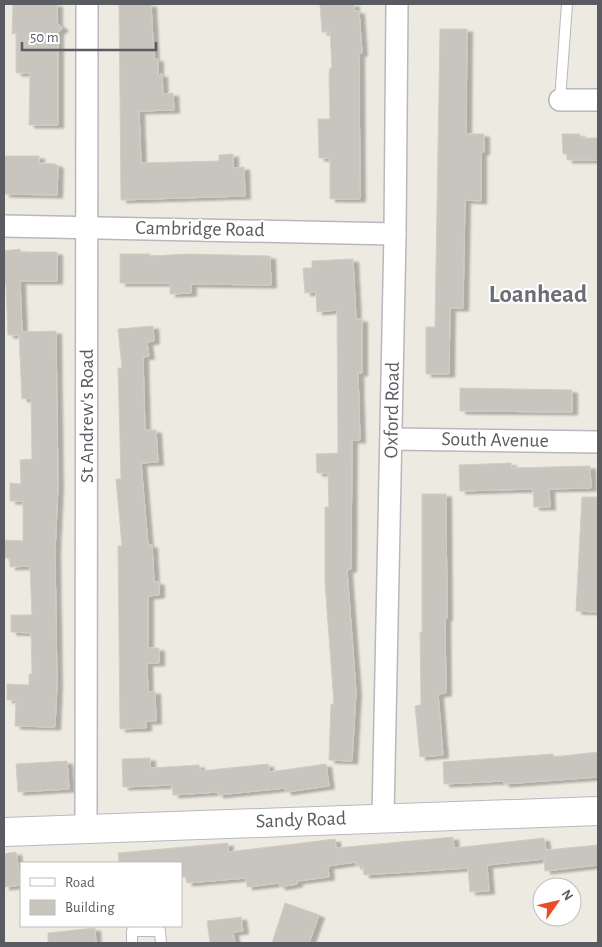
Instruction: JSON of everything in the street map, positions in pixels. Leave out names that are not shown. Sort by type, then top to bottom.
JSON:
[{"type":"main road","name":"Sandy Road","points":[[4,832],[382,817],[598,811]]},
{"type":"street","name":"St Andrew's Road","points":[[86,829],[87,4]]},
{"type":"street","name":"Oxford Road","points":[[382,817],[392,439],[397,4]]},
{"type":"street","points":[[560,100],[598,100]]},
{"type":"street","name":"Cambridge Road","points":[[4,226],[395,234]]},
{"type":"street","name":"South Avenue","points":[[392,439],[598,442]]},
{"type":"lane","points":[[560,100],[567,4]]},
{"type":"lane","points":[[132,943],[132,931],[160,931],[161,943]]},
{"type":"building","points":[[13,4],[57,4],[57,23],[63,28],[58,32],[58,125],[29,125],[30,73],[16,73],[16,33],[12,34]]},
{"type":"building","points":[[119,4],[151,4],[154,59],[158,59],[158,75],[162,74],[163,94],[173,93],[174,110],[139,111],[141,163],[219,161],[219,155],[233,154],[233,168],[244,167],[245,196],[121,200]]},
{"type":"building","points":[[320,4],[354,4],[354,11],[359,11],[362,53],[359,54],[360,199],[330,199],[330,158],[319,158],[318,119],[330,119],[329,75],[330,68],[332,68],[330,32],[322,32]]},
{"type":"building","points":[[440,29],[467,29],[466,134],[484,134],[484,152],[481,152],[481,201],[465,200],[463,308],[450,308],[449,374],[426,374],[426,327],[435,327]]},
{"type":"building","points":[[562,134],[580,134],[580,138],[598,138],[598,160],[567,160],[567,154],[563,154]]},
{"type":"building","points":[[4,156],[39,156],[39,163],[56,164],[58,166],[57,195],[4,194]]},
{"type":"building","points":[[20,249],[20,252],[57,252],[57,281],[20,281],[22,332],[56,331],[58,486],[55,552],[57,684],[55,727],[15,726],[16,700],[7,700],[7,684],[29,685],[29,674],[32,674],[31,633],[11,632],[11,615],[32,615],[30,566],[10,567],[10,558],[4,558],[4,540],[23,541],[23,501],[10,501],[10,483],[21,484],[20,460],[32,459],[31,398],[22,399],[19,335],[8,335],[6,285],[4,285],[4,251]]},
{"type":"building","points":[[120,254],[150,254],[150,256],[189,254],[270,256],[271,285],[191,284],[191,293],[170,294],[170,283],[120,283]]},
{"type":"building","points":[[353,259],[356,319],[362,319],[362,373],[358,373],[360,440],[352,440],[351,569],[347,570],[356,692],[352,761],[329,760],[331,704],[334,704],[325,583],[325,507],[329,507],[328,473],[317,473],[316,454],[338,453],[337,310],[317,312],[316,292],[305,293],[303,268],[312,268],[312,261]]},
{"type":"building","points":[[153,326],[154,341],[147,342],[149,356],[143,357],[145,430],[156,430],[158,462],[141,463],[148,545],[152,545],[154,582],[159,582],[159,595],[148,596],[148,648],[159,648],[159,663],[147,663],[148,692],[155,691],[156,721],[146,721],[146,728],[120,729],[118,546],[122,546],[116,479],[121,479],[118,368],[122,368],[118,329]]},
{"type":"building","points":[[460,388],[572,390],[572,412],[460,411]]},
{"type":"building","points":[[511,463],[511,468],[590,466],[591,488],[549,489],[550,507],[534,507],[533,489],[460,491],[459,465]]},
{"type":"building","points":[[422,494],[446,494],[447,618],[445,618],[446,693],[438,694],[443,755],[420,757],[415,706],[421,705]]},
{"type":"building","points":[[582,497],[598,497],[598,612],[576,611]]},
{"type":"building","points":[[598,752],[598,777],[504,784],[503,781],[444,784],[443,762],[553,754],[553,757]]},
{"type":"building","points":[[150,758],[150,768],[199,765],[200,771],[268,764],[269,772],[326,764],[329,786],[286,792],[285,788],[218,795],[218,792],[173,795],[172,785],[123,787],[122,759]]},
{"type":"building","points":[[67,761],[69,789],[18,792],[16,764]]},
{"type":"building","points":[[453,837],[454,848],[544,838],[546,850],[598,845],[598,865],[545,871],[544,859],[487,865],[489,891],[470,892],[468,868],[364,875],[363,865],[356,866],[355,862],[328,866],[329,877],[297,881],[297,884],[280,887],[279,883],[247,887],[246,878],[187,883],[186,877],[182,877],[182,862],[119,862],[118,853],[228,843],[228,852],[335,839],[336,848]]},
{"type":"building","points":[[16,852],[20,885],[4,887],[4,854]]},
{"type":"building","points":[[285,903],[319,915],[309,943],[272,943]]},
{"type":"building","points":[[241,917],[243,931],[233,932],[235,943],[210,943],[207,921]]},
{"type":"building","points":[[95,928],[96,943],[48,943],[48,933]]},
{"type":"district","name":"Loanhead","points":[[538,294]]}]
